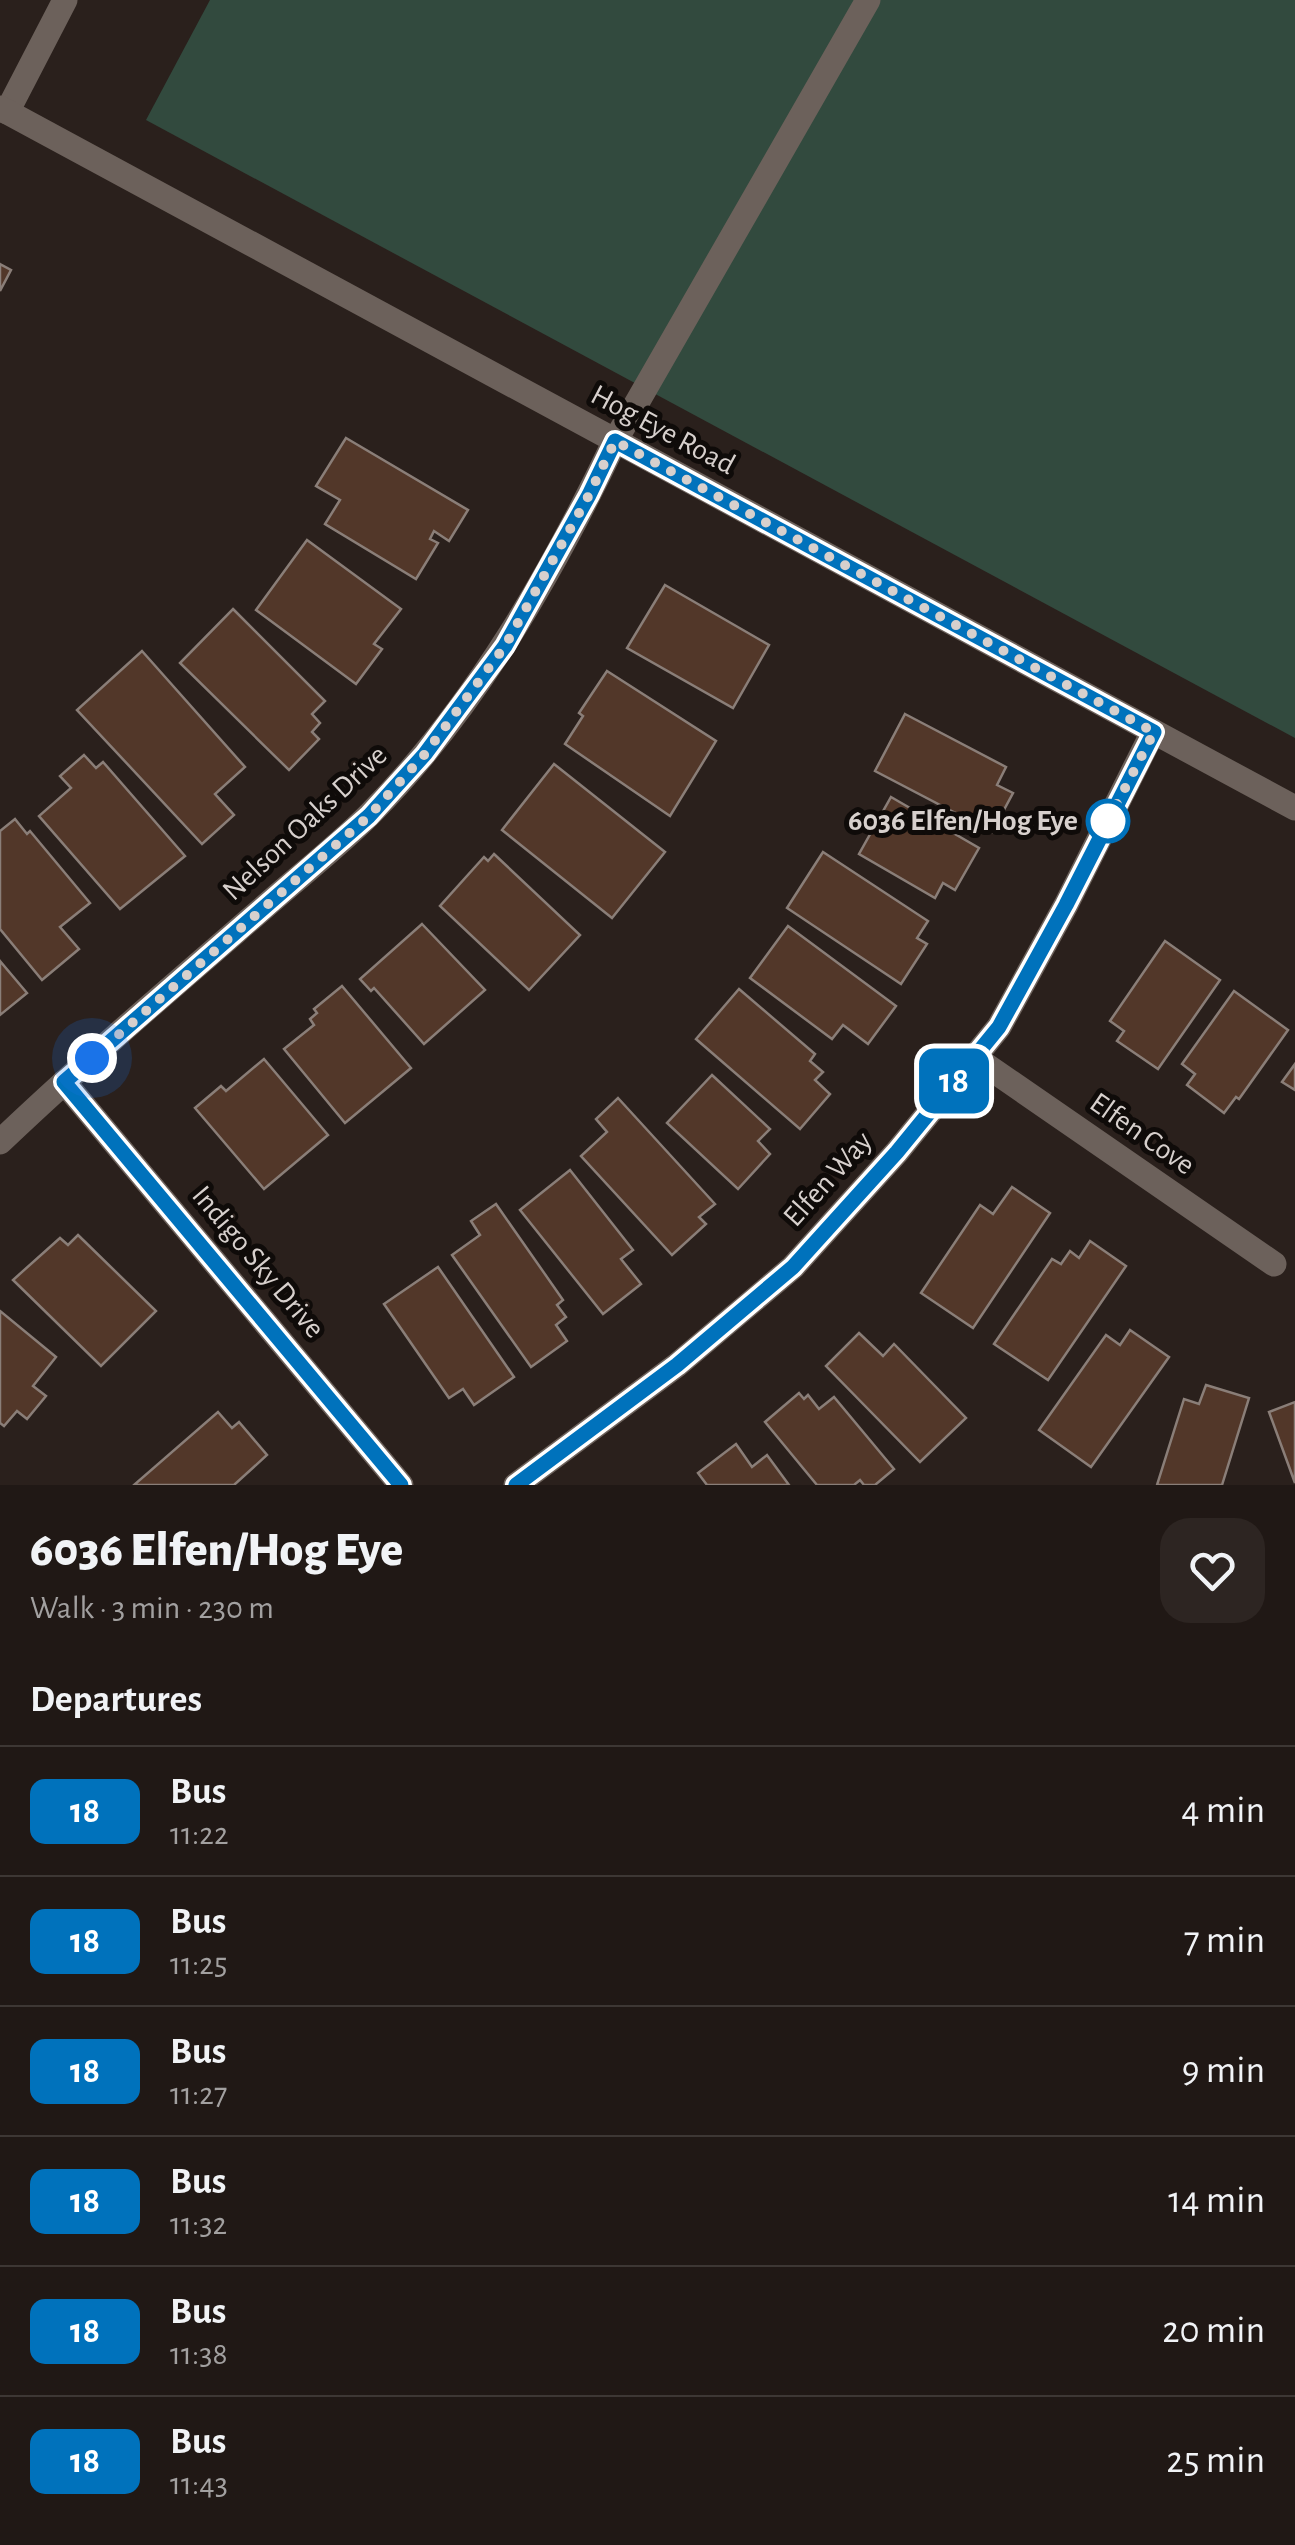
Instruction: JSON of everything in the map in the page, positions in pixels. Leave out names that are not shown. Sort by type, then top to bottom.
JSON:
[{"type":"street","points":[[4,110],[65,0]]},
{"type":"street","name":"Nelson Oaks Drive","points":[[0,1142],[369,816],[425,754],[505,646],[615,441],[868,0]]},
{"type":"street","name":"Hog Eye Road","points":[[4,110],[1295,808]]},
{"type":"street","name":"Elfen Way","points":[[516,1485],[677,1365],[793,1267],[897,1152],[999,1027],[1154,732]]},
{"type":"street","name":"Elfen Cove","points":[[974,1057],[1274,1264]]},
{"type":"street","name":"Indigo Sky Drive","points":[[64,1082],[401,1485]]},
{"type":"green space","points":[[210,0],[1295,0],[1295,738],[146,120]]},
{"type":"building","points":[[0,264],[11,270],[0,291]]},
{"type":"building","points":[[346,438],[468,510],[449,541],[434,531],[430,539],[438,543],[416,579],[325,524],[340,500],[316,486]]},
{"type":"building","points":[[307,540],[401,609],[374,644],[382,649],[356,684],[256,610]]},
{"type":"building","points":[[665,585],[769,645],[733,708],[627,648]]},
{"type":"building","points":[[233,609],[325,701],[312,714],[320,723],[312,732],[319,739],[289,770],[180,663]]},
{"type":"building","points":[[142,651],[245,767],[215,794],[234,815],[202,844],[77,710]]},
{"type":"building","points":[[607,671],[716,741],[670,816],[565,744],[583,716],[579,713]]},
{"type":"building","points":[[905,714],[1006,767],[997,785],[1013,793],[992,832],[875,771]]},
{"type":"building","points":[[84,755],[96,768],[103,762],[185,856],[120,909],[39,816],[71,788],[60,776]]},
{"type":"building","points":[[554,764],[665,852],[612,918],[502,830]]},
{"type":"building","points":[[891,797],[979,848],[955,890],[943,883],[935,898],[859,854]]},
{"type":"building","points":[[15,819],[27,834],[30,831],[90,903],[60,927],[79,949],[42,980],[0,929],[0,831]]},
{"type":"building","points":[[823,852],[928,921],[917,938],[927,944],[901,984],[787,908]]},
{"type":"building","points":[[494,854],[580,935],[529,990],[440,906],[484,857],[488,861]]},
{"type":"building","points":[[422,924],[485,990],[424,1044],[374,988],[371,991],[360,979]]},
{"type":"building","points":[[788,926],[896,1006],[868,1044],[843,1025],[832,1039],[750,978]]},
{"type":"building","points":[[1165,941],[1220,980],[1158,1069],[1117,1041],[1124,1031],[1110,1021]]},
{"type":"building","points":[[0,961],[27,993],[0,1015]]},
{"type":"building","points":[[342,986],[411,1068],[345,1123],[284,1049],[314,1025],[310,1019],[317,1013],[314,1009]]},
{"type":"building","points":[[739,989],[815,1054],[810,1061],[823,1072],[815,1080],[830,1094],[800,1129],[696,1039]]},
{"type":"building","points":[[1234,991],[1288,1030],[1239,1099],[1236,1097],[1224,1113],[1187,1085],[1195,1074],[1182,1064]]},
{"type":"building","points":[[264,1059],[328,1135],[264,1189],[195,1108],[221,1086],[226,1091]]},
{"type":"building","points":[[1295,1064],[1295,1090],[1282,1082]]},
{"type":"building","points":[[712,1075],[770,1129],[758,1141],[770,1154],[738,1189],[667,1123]]},
{"type":"building","points":[[618,1098],[715,1204],[699,1217],[706,1224],[672,1255],[581,1156],[607,1132],[596,1119]]},
{"type":"building","points":[[570,1170],[633,1250],[621,1259],[641,1284],[603,1314],[520,1210]]},
{"type":"building","points":[[1012,1187],[1050,1213],[973,1328],[921,1293],[980,1205],[993,1214]]},
{"type":"building","points":[[496,1204],[563,1300],[557,1305],[566,1317],[556,1325],[567,1341],[531,1367],[452,1255],[480,1235],[471,1221]]},
{"type":"building","points":[[78,1235],[156,1311],[101,1366],[13,1280],[60,1238],[68,1245]]},
{"type":"building","points":[[1090,1241],[1126,1266],[1048,1380],[994,1344],[1052,1259],[1061,1264],[1070,1251],[1079,1258]]},
{"type":"building","points":[[438,1267],[514,1377],[474,1405],[463,1389],[449,1398],[384,1304]]},
{"type":"building","points":[[0,1311],[56,1357],[33,1386],[46,1396],[27,1419],[17,1411],[4,1426],[0,1423]]},
{"type":"building","points":[[1130,1330],[1169,1357],[1091,1467],[1039,1430],[1106,1335],[1120,1345]]},
{"type":"building","points":[[859,1333],[883,1356],[894,1344],[966,1418],[920,1462],[826,1366]]},
{"type":"building","points":[[1206,1385],[1249,1398],[1222,1485],[1157,1485],[1184,1399],[1199,1404]]},
{"type":"building","points":[[799,1393],[804,1399],[808,1395],[819,1409],[834,1397],[894,1469],[875,1485],[864,1485],[860,1480],[854,1485],[817,1485],[765,1422]]},
{"type":"building","points":[[1295,1402],[1295,1483],[1269,1412]]},
{"type":"building","points":[[218,1412],[232,1428],[239,1422],[267,1455],[234,1485],[134,1485]]},
{"type":"building","points":[[736,1444],[752,1467],[767,1455],[789,1485],[707,1485],[698,1473]]},
{"type":"bus line","name":"18","points":[[401,1485],[64,1082],[369,816],[425,754],[505,646],[615,441],[1154,732],[999,1027],[897,1152],[793,1267],[677,1365],[516,1485]]},
{"type":"place","name":"6036 Elfen/Hog Eye","points":[[1108,821]]},
{"type":"route","points":[[92,1058],[369,816],[425,754],[505,646],[615,441],[1154,732],[1108,821]]}]
